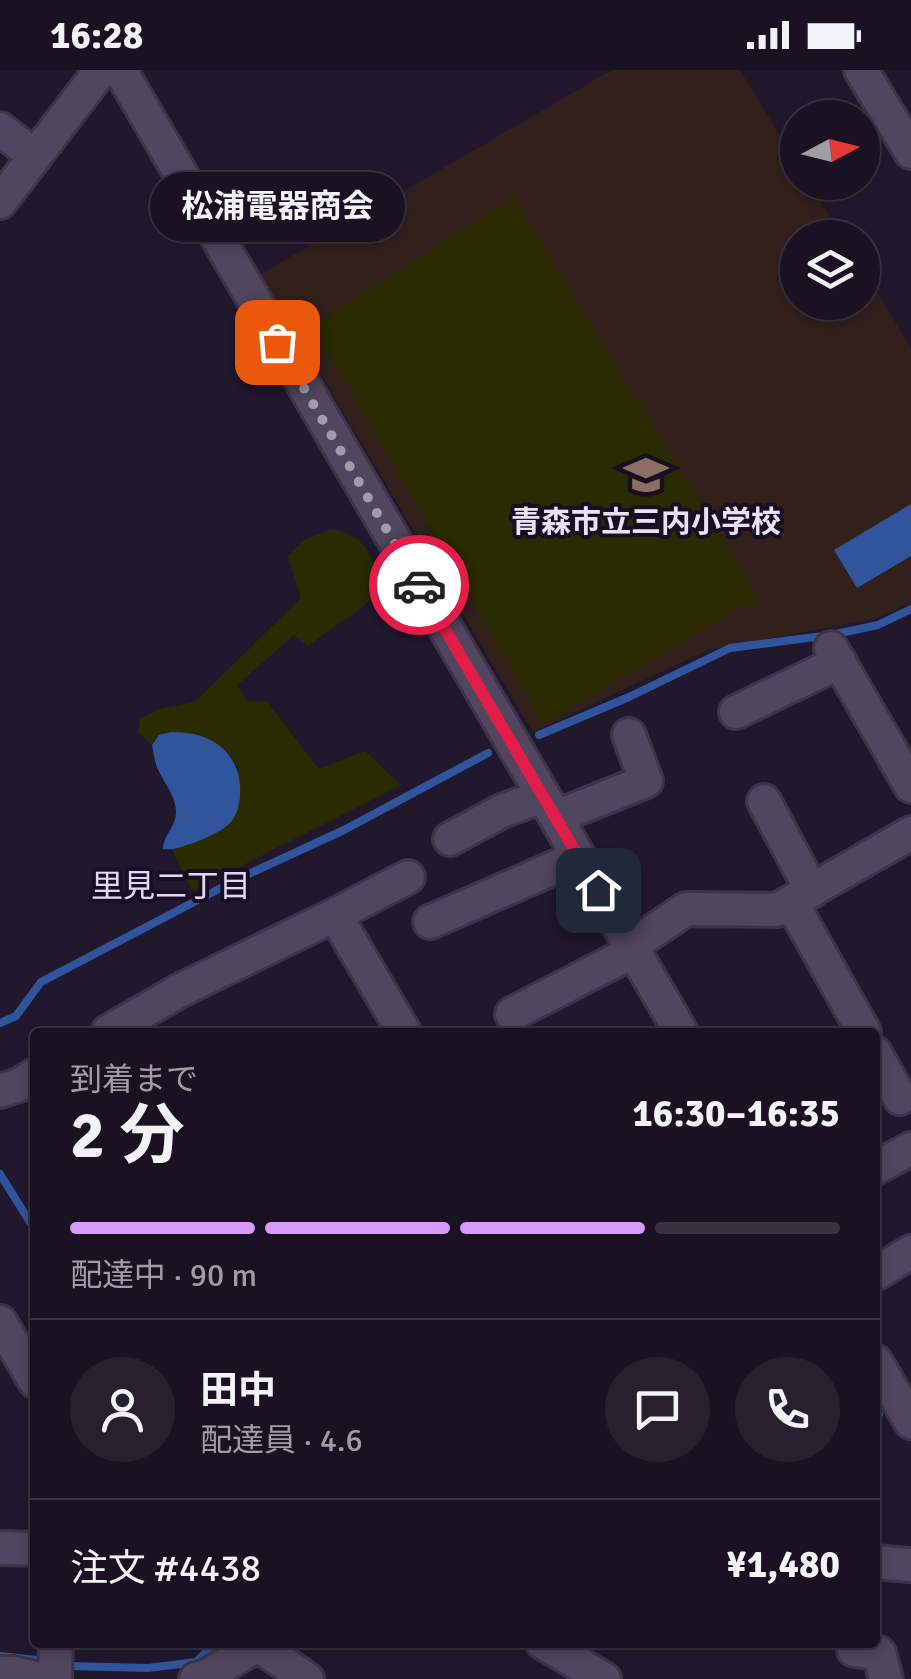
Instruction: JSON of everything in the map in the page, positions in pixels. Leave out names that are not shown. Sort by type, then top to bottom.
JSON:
[{"type":"street","points":[[120,70],[679,1028]]},
{"type":"street","points":[[862,70],[911,152]]},
{"type":"street","points":[[0,202],[88,75]]},
{"type":"street","points":[[0,129],[35,156]]},
{"type":"street","points":[[736,712],[836,655],[911,786]]},
{"type":"street","points":[[450,838],[502,811],[549,807],[646,780],[628,734]]},
{"type":"street","points":[[764,801],[862,1028]]},
{"type":"street","points":[[512,1014],[633,949],[686,909],[778,910],[911,833]]},
{"type":"street","points":[[430,922],[579,857]]},
{"type":"street","points":[[115,1028],[179,991],[408,877]]},
{"type":"street","points":[[335,915],[402,1028]]},
{"type":"street","points":[[880,1062],[900,1098]]},
{"type":"street","points":[[0,1091],[30,1078]]},
{"type":"street","points":[[880,1165],[911,1148]]},
{"type":"street","points":[[880,1271],[911,1252]]},
{"type":"street","points":[[0,1322],[30,1373]]},
{"type":"street","points":[[880,1368],[908,1410]]},
{"type":"street","points":[[0,1548],[30,1549]]},
{"type":"street","points":[[880,1562],[911,1565]]},
{"type":"street","points":[[55,1679],[56,1648]]},
{"type":"street","points":[[196,1679],[251,1648]]},
{"type":"street","points":[[266,1648],[307,1679]]},
{"type":"street","points":[[552,1648],[604,1679]]},
{"type":"street","points":[[854,1650],[879,1653],[886,1679]]},
{"type":"street","points":[[0,1673],[40,1679]]},
{"type":"shaded area","name":"青森市立三内小学校","points":[[612,70],[740,70],[780,136],[780,200],[820,200],[832,220],[780,220],[780,320],[880,320],[880,297],[911,348],[911,603],[877,618],[708,650],[533,732],[261,274]]},
{"type":"shaded area","points":[[513,198],[758,597],[543,723],[313,326]]},
{"type":"shaded area","points":[[333,529],[363,544],[383,592],[308,646],[294,635],[237,685],[247,701],[267,702],[319,769],[365,751],[401,785],[192,891],[172,850],[215,832],[238,767],[216,743],[159,735],[152,745],[138,732],[140,719],[159,709],[195,702],[301,598],[288,556],[304,540]]},
{"type":"water","points":[[911,504],[911,556],[857,588],[834,550]]},
{"type":"water","points":[[171,732],[200,736],[222,748],[236,768],[240,797],[235,816],[224,828],[178,848],[163,849],[176,807],[157,768],[152,745],[159,735]]},
{"type":"waterway","points":[[539,735],[730,648],[878,625],[911,609]]},
{"type":"waterway","points":[[0,1023],[16,1016],[41,982],[488,753]]},
{"type":"waterway","points":[[0,1174],[30,1222]]},
{"type":"waterway","points":[[70,1666],[148,1668],[196,1662],[211,1648]]},
{"type":"waterway","points":[[0,1656],[36,1660]]},
{"type":"way so far","points":[[277,342],[419,585]]},
{"type":"place","name":"松浦電器商会","points":[[277,342]]},
{"type":"place","name":"青森市立三内小学校","points":[[646,475]]},
{"type":"district","name":"里見二丁目","points":[[171,886]]},
{"type":"route","points":[[419,585],[598,890]]}]
